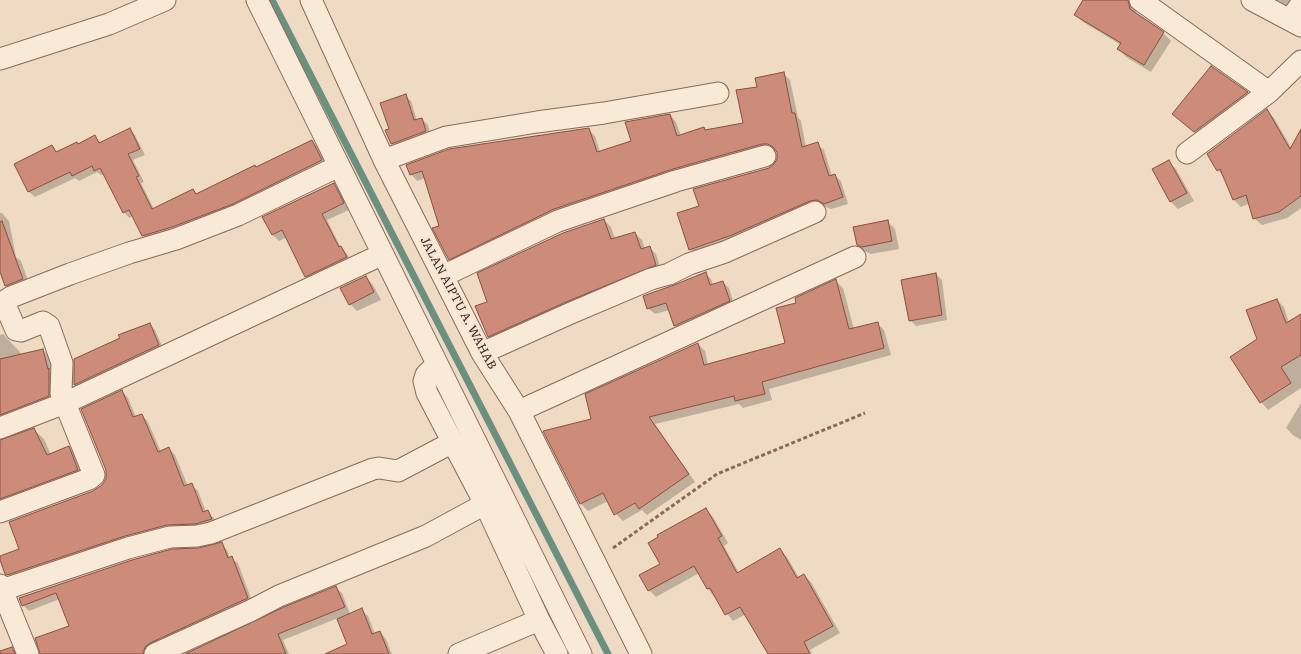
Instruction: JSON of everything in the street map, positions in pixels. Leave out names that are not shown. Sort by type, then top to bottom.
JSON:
[{"type":"street","points":[[0,58],[109,24],[165,0]]},
{"type":"street","points":[[257,0],[581,654]]},
{"type":"street","name":"JALAN AIPTU A. WAHAB","points":[[310,0],[384,160],[482,352],[518,411],[641,654]]},
{"type":"street","points":[[1140,0],[1269,92]]},
{"type":"street","points":[[1252,0],[1297,16]]},
{"type":"street","points":[[1187,153],[1269,92],[1301,61]]},
{"type":"street","points":[[384,160],[454,136],[718,93]]},
{"type":"street","points":[[443,276],[558,221],[676,181],[765,156]]},
{"type":"street","points":[[0,512],[89,479],[94,475],[60,389],[62,363],[49,326],[43,322],[22,331],[16,330],[5,301],[8,298],[101,263],[176,239],[215,224],[339,166]]},
{"type":"street","points":[[482,352],[651,279],[725,252],[815,212]]},
{"type":"street","points":[[0,428],[65,402],[382,254]]},
{"type":"street","points":[[518,411],[855,257]]},
{"type":"street","points":[[437,364],[426,375],[424,386],[485,504],[539,620],[557,654]]},
{"type":"street","points":[[28,654],[1,587],[170,537],[197,536],[211,533],[373,469],[398,471],[453,442]]},
{"type":"street","points":[[155,654],[250,612],[279,596],[426,536],[485,504]]},
{"type":"street","points":[[459,654],[539,620]]},
{"type":"path","points":[[594,561],[652,522],[717,474],[865,412]]},
{"type":"building","points":[[1083,0],[1128,0],[1130,9],[1164,32],[1144,65],[1117,49],[1121,43],[1074,15]]},
{"type":"building","points":[[1211,66],[1248,92],[1194,132],[1172,114]]},
{"type":"building","points":[[784,72],[792,113],[795,113],[802,147],[818,142],[829,176],[835,174],[843,197],[824,204],[817,200],[810,201],[732,235],[689,250],[677,213],[699,206],[693,189],[769,168],[777,159],[777,152],[773,147],[768,144],[762,144],[673,169],[554,209],[449,260],[432,228],[439,226],[422,171],[410,175],[406,165],[449,149],[589,128],[597,152],[631,141],[625,122],[670,114],[677,136],[704,127],[705,130],[743,123],[736,90],[757,87],[755,78]]},
{"type":"building","points":[[406,94],[414,120],[422,118],[426,131],[391,144],[385,130],[389,129],[380,103]]},
{"type":"building","points":[[1267,109],[1290,149],[1301,129],[1301,196],[1279,212],[1253,219],[1246,195],[1233,200],[1220,169],[1217,171],[1207,154]]},
{"type":"building","points":[[130,128],[140,149],[128,154],[139,176],[136,177],[152,209],[193,189],[196,194],[312,140],[322,160],[233,204],[142,236],[129,210],[123,213],[100,168],[94,171],[92,166],[72,176],[70,172],[28,192],[14,164],[52,145],[56,152],[95,135],[99,143]]},
{"type":"building","points":[[1169,160],[1187,193],[1170,202],[1152,169]]},
{"type":"building","points":[[334,183],[344,203],[322,214],[339,247],[341,246],[347,257],[305,277],[282,230],[272,235],[262,217]]},
{"type":"building","points":[[604,219],[611,239],[635,232],[641,249],[650,246],[656,265],[488,337],[475,306],[487,302],[477,273],[563,233]]},
{"type":"building","points":[[888,220],[892,241],[862,247],[857,245],[853,227]]},
{"type":"building","points":[[2,221],[23,279],[5,286],[0,272],[0,222]]},
{"type":"building","points":[[706,272],[710,285],[723,281],[730,301],[674,326],[666,303],[647,309],[643,296]]},
{"type":"building","points":[[936,273],[942,315],[909,321],[901,280]]},
{"type":"building","points":[[366,276],[374,292],[349,305],[340,288]]},
{"type":"building","points":[[836,279],[849,329],[878,322],[884,348],[762,382],[765,394],[735,401],[734,396],[649,417],[689,474],[639,509],[635,503],[614,515],[603,493],[580,504],[543,431],[591,419],[585,394],[698,343],[704,365],[785,343],[776,308],[796,303],[795,298]]},
{"type":"building","points":[[1277,299],[1286,323],[1301,314],[1301,355],[1281,367],[1291,383],[1260,403],[1230,357],[1257,339],[1246,310]]},
{"type":"building","points":[[150,323],[159,345],[74,385],[74,359],[120,338],[118,335]]},
{"type":"building","points":[[43,349],[49,368],[49,396],[0,415],[0,359]]},
{"type":"building","points":[[122,390],[133,417],[142,414],[158,452],[169,447],[184,486],[192,483],[203,512],[208,510],[212,519],[195,524],[167,525],[125,536],[7,575],[5,574],[0,556],[19,549],[9,522],[93,491],[102,485],[106,479],[106,470],[81,409]]},
{"type":"building","points":[[34,428],[47,455],[69,446],[78,470],[0,499],[0,440]]},
{"type":"building","points":[[706,508],[722,536],[718,538],[737,573],[780,548],[797,578],[804,574],[833,626],[804,642],[810,654],[768,654],[740,607],[725,615],[710,588],[707,589],[694,566],[648,591],[639,575],[660,564],[648,543],[658,537],[657,535]]},
{"type":"building","points":[[222,542],[228,558],[232,556],[248,598],[150,643],[145,647],[143,654],[40,654],[35,638],[69,626],[56,593],[22,606],[19,598],[132,560],[172,549],[199,548]]},
{"type":"building","points":[[336,586],[345,607],[278,634],[286,654],[185,654],[284,607]]},
{"type":"building","points":[[362,608],[372,634],[380,631],[389,654],[325,654],[347,644],[337,619]]},
{"type":"building","points":[[12,647],[15,654],[0,654],[0,651]]},
{"type":"waterway","points":[[272,0],[608,654]]}]
